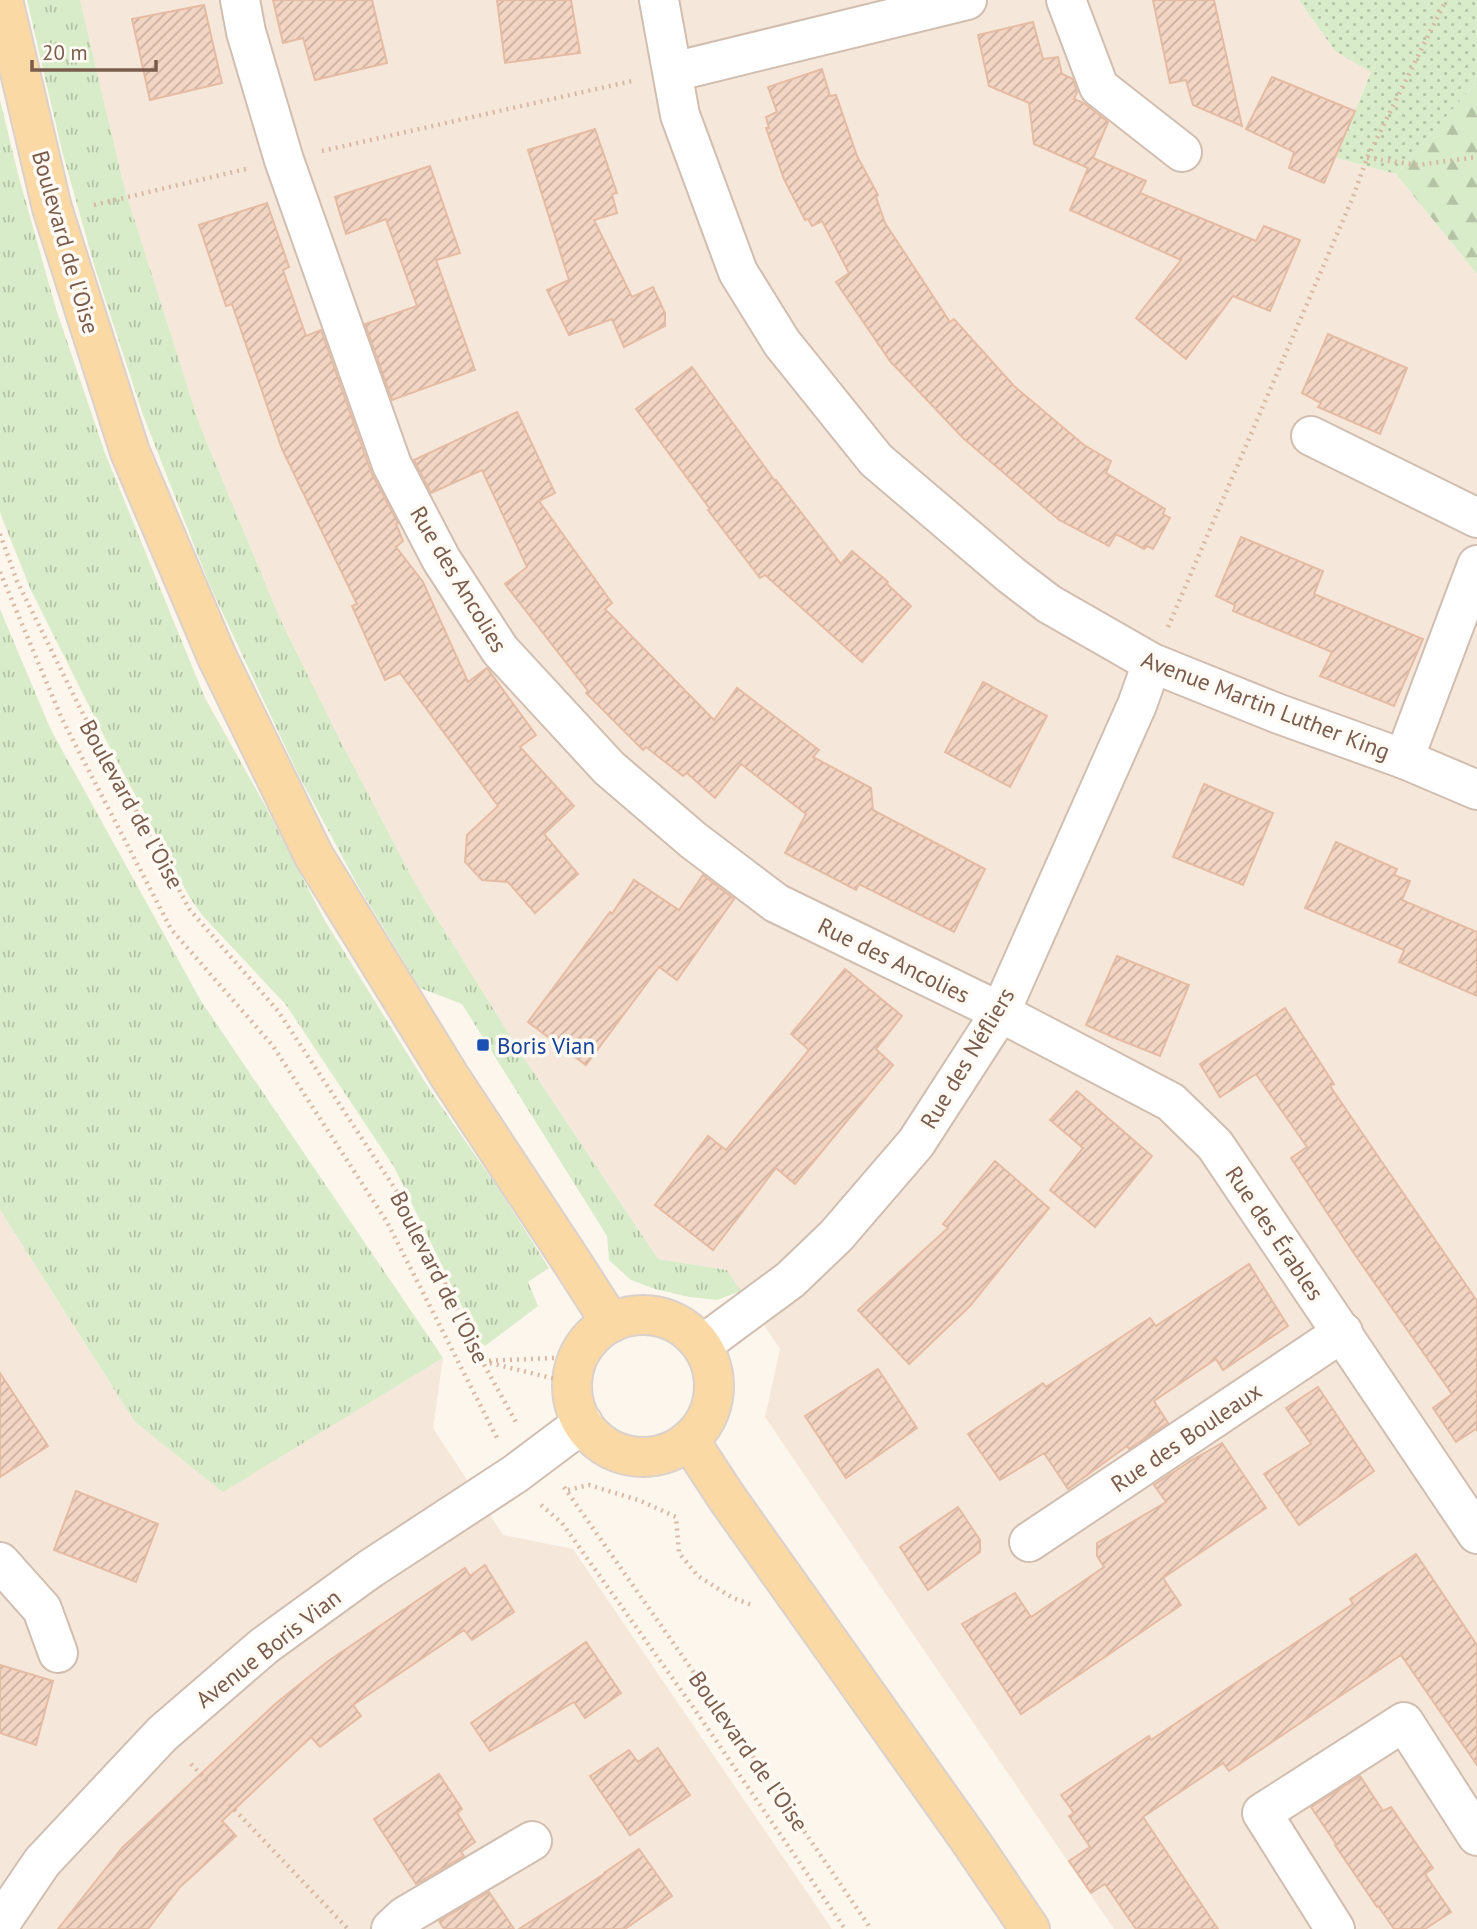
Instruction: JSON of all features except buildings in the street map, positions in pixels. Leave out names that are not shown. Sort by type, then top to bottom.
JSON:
[{"type":"main road","name":"Boulevard de l'Oise","points":[[3,0],[52,208],[130,452],[217,657],[314,856],[450,1077],[611,1323]]},
{"type":"main road","points":[[633,1315],[662,1317],[687,1330],[702,1345],[712,1365],[714,1390],[704,1423],[689,1440],[661,1455],[637,1456],[608,1447],[594,1437],[583,1423],[576,1408],[575,1370],[586,1343],[611,1323],[633,1315]]},
{"type":"main road","points":[[689,1440],[1030,1929]]},
{"type":"street","name":"Rue des Ancolies","points":[[240,0],[246,33],[284,160],[392,465],[442,559],[499,650],[609,768],[693,839],[776,903],[1000,1013]]},
{"type":"street","name":"Avenue Martin Luther King","points":[[659,0],[681,115],[738,272],[782,342],[876,460],[1049,604],[1152,663],[1279,714],[1404,759],[1477,790]]},
{"type":"street","points":[[673,72],[967,0]]},
{"type":"street","points":[[1066,0],[1099,87],[1182,152]]},
{"type":"street","points":[[1311,436],[1477,518]]},
{"type":"street","points":[[1404,759],[1477,565]]},
{"type":"street","name":"Rue des Néfliers","points":[[702,1345],[790,1280],[836,1236],[916,1143],[1000,1013],[1137,705],[1152,663]]},
{"type":"street","name":"Rue des Érables","points":[[1000,1013],[1171,1102],[1215,1145],[1477,1534]]},
{"type":"street","name":"Rue des Bouleaux","points":[[1029,1542],[1343,1332]]},
{"type":"street","name":"Avenue Boris Vian","points":[[0,1924],[42,1862],[162,1734],[264,1646],[370,1569],[515,1474],[583,1423]]},
{"type":"street","points":[[0,1562],[41,1609],[58,1653]]},
{"type":"street","points":[[1335,1929],[1262,1814],[1404,1722],[1477,1836]]},
{"type":"street","points":[[391,1929],[405,1916],[532,1841]]},
{"type":"path","points":[[1152,663],[1348,210],[1367,158],[1446,0]]},
{"type":"path","points":[[93,206],[632,81]]},
{"type":"path","points":[[1367,158],[1418,164],[1477,157]]},
{"type":"path","name":"Boulevard de l'Oise","points":[[0,534],[17,581],[81,710],[190,911],[278,1011],[413,1216],[482,1361],[537,1457],[568,1490],[871,1929]]},
{"type":"path","name":"Boulevard de l'Oise","points":[[0,572],[62,719],[171,929],[273,1046],[387,1222],[500,1444]]},
{"type":"path","points":[[482,1361],[575,1370]]},
{"type":"path","points":[[482,1361],[575,1370]]},
{"type":"path","points":[[556,1493],[589,1485],[641,1501],[676,1517],[679,1553],[698,1576],[733,1598],[758,1607]]},
{"type":"path","name":"Boulevard de l'Oise","points":[[532,1497],[562,1523],[693,1707],[845,1929]]},
{"type":"path","points":[[188,1760],[348,1929]]},
{"type":"shaded area","points":[[80,0],[1299,0],[1335,51],[1371,71],[1336,158],[1396,174],[1477,274],[1477,1929],[1114,1929],[765,1417],[780,1349],[727,1270],[658,1259],[522,1055],[416,885],[281,621],[200,426],[125,190]]},
{"type":"shaded area","points":[[0,1210],[135,1422],[223,1491],[443,1358],[433,1428],[503,1535],[573,1549],[832,1929],[0,1929]]},
{"type":"green space","points":[[27,0],[80,0],[125,190],[200,426],[281,621],[416,885],[522,1055],[658,1259],[727,1270],[741,1291],[717,1300],[689,1297],[631,1280],[609,1260],[607,1236],[462,1004],[420,988],[357,884],[299,776],[210,586],[143,415],[95,268],[62,151]]},
{"type":"green space","points":[[1299,0],[1477,0],[1477,81],[1396,174],[1336,158],[1371,72],[1335,51]]},
{"type":"green space","points":[[1477,81],[1477,274],[1396,174]]},
{"type":"green space","points":[[0,100],[56,309],[105,453],[205,698],[325,921],[430,1090],[549,1268],[528,1282],[538,1306],[485,1346],[479,1341],[394,1167],[286,1005],[202,915],[190,898],[107,742],[30,588],[4,523],[0,512]]},
{"type":"green space","points":[[0,609],[51,730],[201,1001],[443,1358],[223,1492],[135,1422],[0,1210]]},
{"type":"place","name":"Boris Vian","points":[[483,1045]]}]
